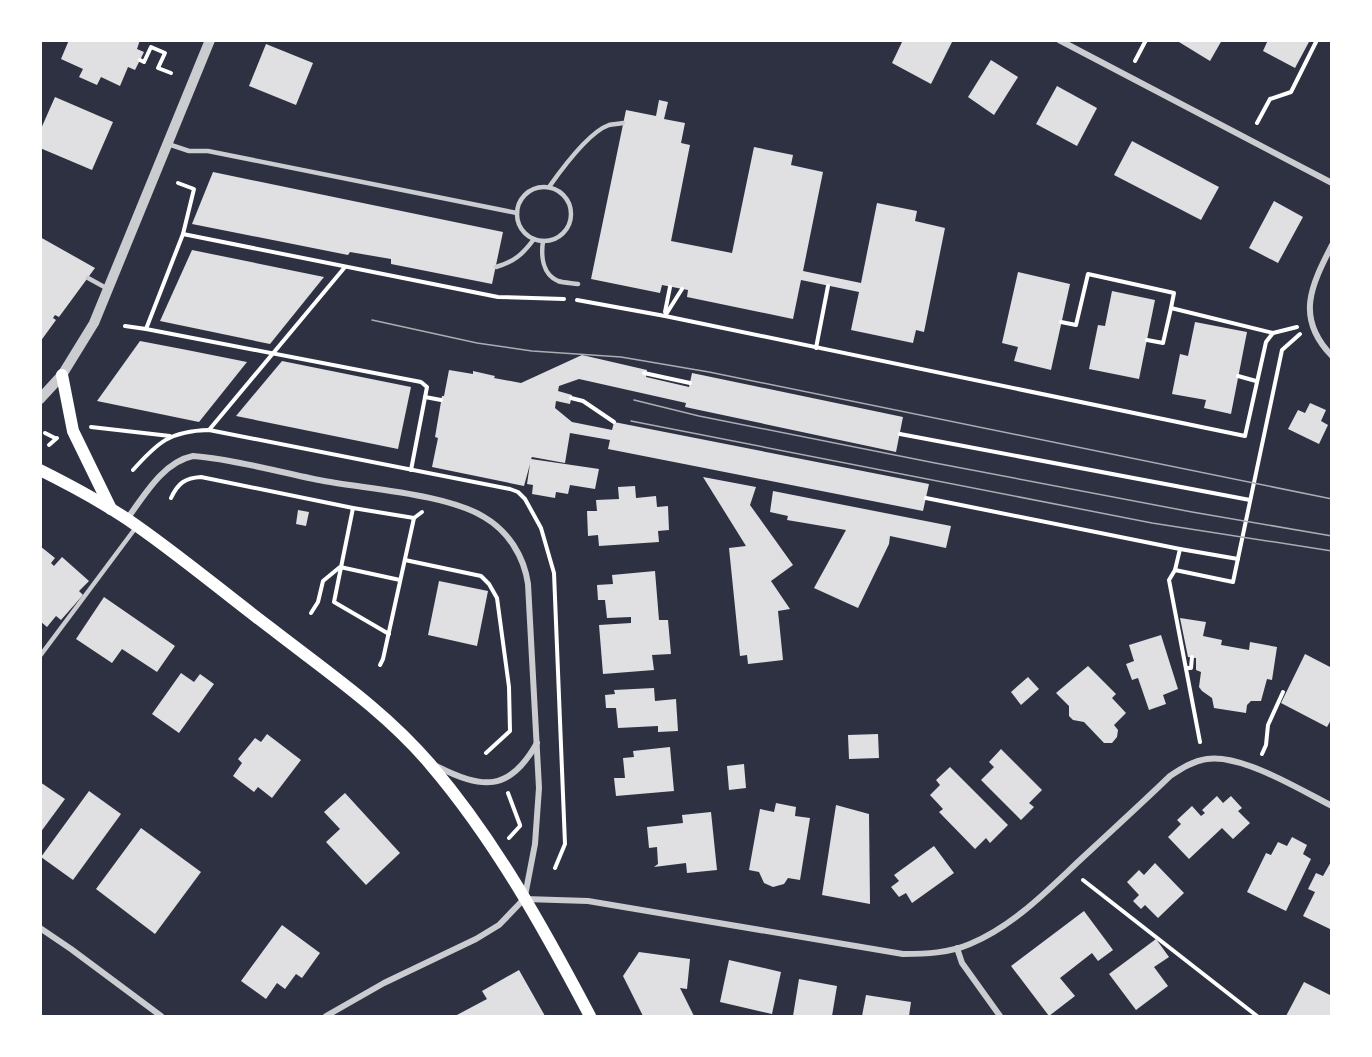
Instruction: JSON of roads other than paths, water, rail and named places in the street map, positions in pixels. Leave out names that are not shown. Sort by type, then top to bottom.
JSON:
[{"type":"main road","points":[[62,375],[73,431],[111,509]]},
{"type":"main road","points":[[40,470],[132,522],[346,684],[430,763],[493,849],[557,954],[590,1017]]},
{"type":"street","points":[[40,399],[62,375],[94,323],[210,40]]},
{"type":"street","points":[[1059,40],[1332,183]]},
{"type":"street","points":[[1332,245],[1316,275],[1309,302],[1313,329],[1324,348],[1332,356]]},
{"type":"street","points":[[132,522],[170,466],[183,458],[193,456],[428,499],[472,511],[497,526],[516,549],[523,562],[528,584],[538,742],[538,814],[524,899],[499,925],[476,939],[384,983],[326,1017]]},
{"type":"street","points":[[430,763],[463,779],[492,783],[518,769],[538,742]]},
{"type":"street","points":[[524,899],[588,901],[903,954],[929,954],[957,948],[1001,927],[1022,912],[1170,776],[1193,762],[1210,758],[1245,765],[1279,779],[1332,806]]},
{"type":"street","points":[[40,928],[161,1017]]},
{"type":"street","points":[[957,948],[962,963],[1000,1017]]},
{"type":"lane","points":[[549,187],[568,162],[597,132],[608,126],[623,123]]},
{"type":"lane","points":[[168,144],[189,152],[208,151],[517,213]]},
{"type":"lane","points":[[549,187],[564,195],[569,203],[570,221],[559,236],[543,241],[534,239],[521,229],[517,213],[519,204],[530,190],[549,187]]},
{"type":"lane","points":[[496,267],[514,261],[523,254],[534,239]]},
{"type":"lane","points":[[543,241],[541,255],[550,275],[558,281],[578,284]]},
{"type":"lane","points":[[88,278],[108,289]]},
{"type":"lane","points":[[40,656],[132,522]]},
{"type":"tram line","points":[[372,320],[477,343],[532,351],[621,357],[709,372],[1332,499]]},
{"type":"tram line","points":[[634,400],[699,416],[935,463],[1332,536]]},
{"type":"tram line","points":[[631,421],[1152,523],[1332,551]]}]
